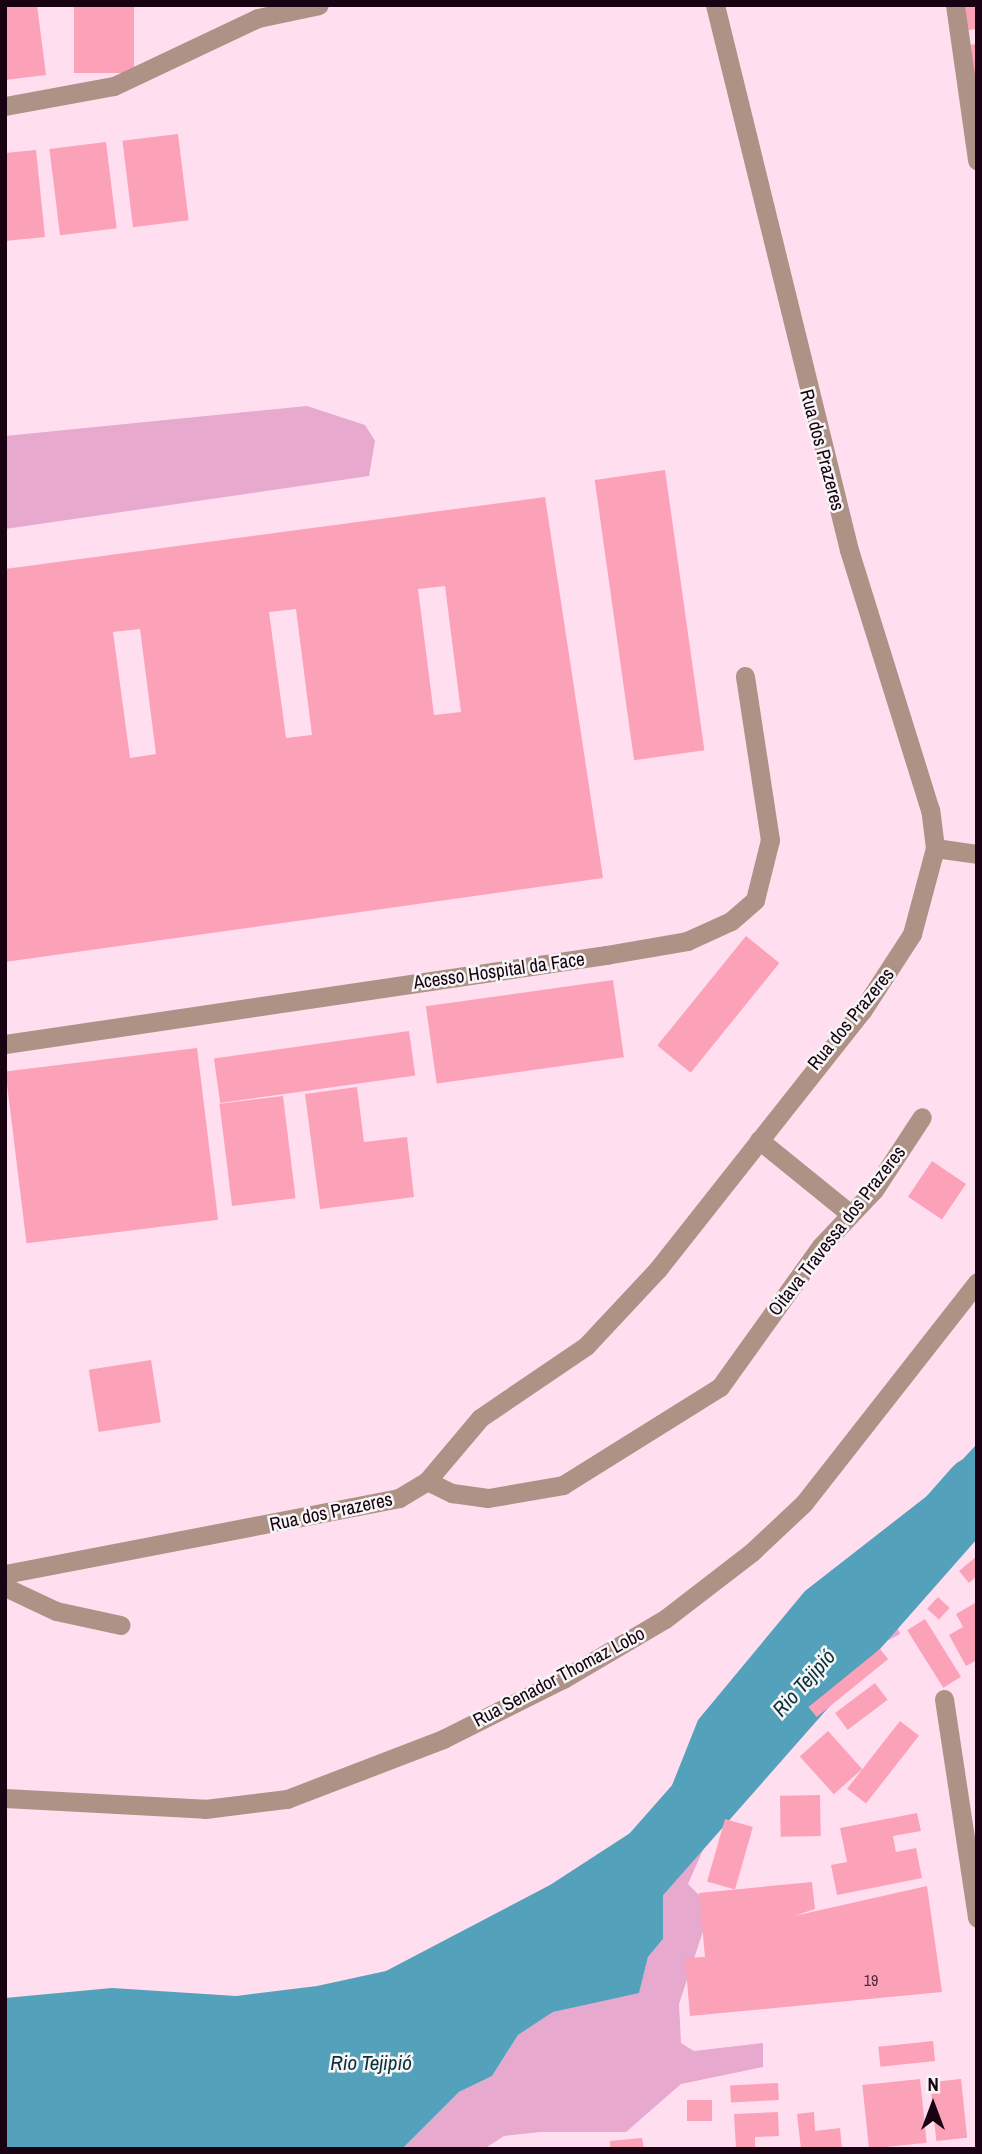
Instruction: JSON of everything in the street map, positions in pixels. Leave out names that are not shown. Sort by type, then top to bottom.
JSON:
[{"type":"street","points":[[5,106],[114,86],[258,18],[319,5]]},
{"type":"street","name":"Rua dos Prazeres","points":[[5,1574],[399,1498],[427,1481],[480,1418],[604,1327],[705,1216],[758,1140],[893,968],[925,900],[935,848],[928,800],[807,393],[715,5]]},
{"type":"street","points":[[954,5],[977,160]]},
{"type":"street","name":"Acesso Hospital da Face","points":[[5,1044],[606,955],[687,941],[731,921],[755,900],[770,840],[745,676]]},
{"type":"street","points":[[935,848],[977,854]]},
{"type":"street","name":"Oitava Travessa dos Prazeres","points":[[427,1481],[452,1493],[518,1496],[563,1485],[602,1466],[720,1387],[849,1213],[874,1190],[922,1117]]},
{"type":"street","points":[[758,1140],[849,1213]]},
{"type":"street","name":"Rua Senador Thomaz Lobo","points":[[5,1798],[205,1809],[288,1799],[430,1744],[563,1679],[665,1619],[752,1552],[804,1503],[977,1282]]},
{"type":"street","points":[[5,1587],[56,1611],[121,1625]]},
{"type":"street","points":[[944,1699],[977,1918]]},
{"type":"shaded area","points":[[307,406],[365,425],[375,441],[369,476],[5,529],[5,436]]},
{"type":"shaded area","points":[[888,1602],[900,1634],[831,1672],[746,1752],[688,1884],[711,1907],[679,2004],[681,2043],[694,2051],[763,2043],[763,2067],[681,2084],[626,2132],[540,2132],[504,2136],[484,2149],[402,2149],[459,2092],[492,2076],[518,2035],[553,2012],[639,1992],[648,1957],[663,1939],[663,1865],[692,1777],[833,1608]]},
{"type":"water","name":"Rio Tejipió","points":[[977,1444],[977,1513],[888,1602],[833,1608],[692,1777],[663,1865],[663,1939],[648,1957],[639,1993],[553,2012],[518,2035],[492,2076],[459,2092],[402,2149],[5,2149],[5,1998],[112,1988],[236,1996],[317,1986],[386,1971],[550,1885],[661,1813],[698,1720],[805,1591],[932,1492]]},
{"type":"building","points":[[5,5],[37,5],[46,75],[5,80]]},
{"type":"building","points":[[74,5],[134,5],[134,73],[74,73]]},
{"type":"building","points":[[965,5],[977,5],[977,29],[968,30]]},
{"type":"building","points":[[977,44],[977,85],[975,85],[970,45]]},
{"type":"building","points":[[178,134],[189,220],[133,227],[122,141]]},
{"type":"building","points":[[106,142],[117,228],[60,235],[49,149]]},
{"type":"building","points":[[36,150],[45,237],[5,241],[5,153]]},
{"type":"building","points":[[665,470],[704,750],[634,760],[595,480]]},
{"type":"building","points":[[545,497],[603,878],[5,962],[5,569]],"holes":[[[445,586],[461,712],[434,715],[418,589]],[[296,609],[312,735],[286,738],[269,612]],[[140,629],[156,754],[130,758],[113,632]]]},
{"type":"building","points":[[746,936],[779,963],[691,1073],[657,1046]]},
{"type":"building","points":[[613,980],[624,1057],[437,1084],[426,1006]]},
{"type":"building","points":[[409,1031],[415,1076],[220,1103],[214,1058]]},
{"type":"building","points":[[197,1048],[218,1220],[27,1243],[5,1072]]},
{"type":"building","points":[[357,1087],[364,1142],[407,1137],[414,1197],[320,1209],[305,1094]]},
{"type":"building","points":[[283,1096],[296,1198],[232,1206],[219,1104]]},
{"type":"building","points":[[932,1161],[966,1184],[942,1220],[908,1197]]},
{"type":"building","points":[[151,1360],[161,1422],[99,1432],[89,1370]]},
{"type":"building","points":[[977,1556],[977,1576],[969,1583],[959,1571]]},
{"type":"building","points":[[938,1597],[950,1608],[939,1620],[927,1609]]},
{"type":"building","points":[[975,1603],[977,1660],[966,1666],[949,1635],[963,1627],[956,1614]]},
{"type":"building","points":[[925,1619],[961,1677],[943,1688],[907,1630]]},
{"type":"building","points":[[880,1649],[888,1659],[817,1717],[809,1707]]},
{"type":"building","points":[[875,1683],[888,1700],[848,1730],[835,1713]]},
{"type":"building","points":[[900,1721],[919,1736],[866,1804],[847,1789]]},
{"type":"building","points":[[828,1731],[862,1769],[834,1794],[800,1756]]},
{"type":"building","points":[[820,1795],[821,1836],[781,1837],[780,1796]]},
{"type":"building","points":[[917,1813],[921,1831],[893,1836],[896,1852],[916,1848],[922,1878],[837,1895],[831,1865],[847,1862],[840,1828]]},
{"type":"building","points":[[725,1819],[753,1827],[735,1889],[707,1881]]},
{"type":"building","points":[[812,1882],[815,1909],[794,1916],[927,1886],[942,1992],[690,2016],[685,1958],[705,1957],[699,1893]]},
{"type":"building","points":[[933,2041],[935,2061],[880,2067],[878,2047]]},
{"type":"building","points":[[920,2079],[927,2143],[869,2149],[862,2085]]},
{"type":"building","points":[[961,2079],[967,2138],[936,2141],[930,2082]]},
{"type":"building","points":[[778,2083],[779,2100],[731,2102],[730,2086]]},
{"type":"building","points":[[687,2100],[712,2100],[712,2121],[687,2121]]},
{"type":"building","points":[[778,2112],[779,2136],[755,2137],[755,2149],[736,2149],[734,2114]]},
{"type":"building","points":[[814,2112],[815,2131],[840,2128],[842,2149],[801,2149],[797,2114]]},
{"type":"building","points":[[642,2138],[644,2149],[610,2149],[610,2141]]},
{"type":"waterway","name":"Rio Tejipió","points":[[614,1901],[977,1489]]}]
